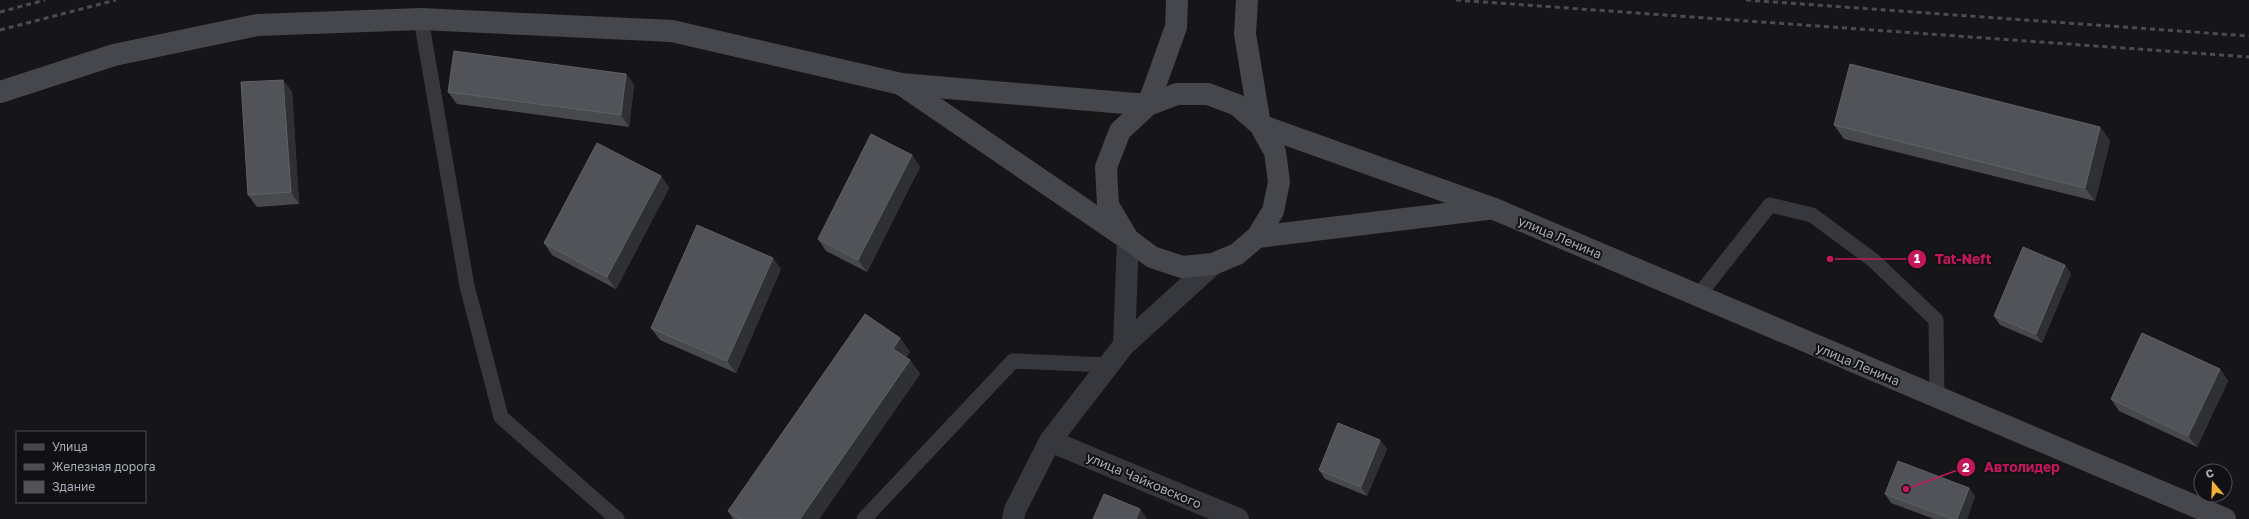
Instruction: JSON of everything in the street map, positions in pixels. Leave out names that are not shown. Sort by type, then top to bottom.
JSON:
[{"type":"main road","points":[[1148,105],[1176,27],[1177,0]]},
{"type":"main road","points":[[901,84],[1128,239],[1152,258],[1182,267],[1213,264],[1237,254],[1257,237],[1273,211],[1279,182],[1275,152],[1260,125],[1245,34],[1247,0]]},
{"type":"main road","points":[[0,92],[114,55],[257,25],[421,18],[672,31],[901,84],[1148,105]]},
{"type":"main road","points":[[1128,239],[1108,205],[1106,166],[1120,130],[1148,105],[1177,94],[1208,94],[1237,105],[1260,125]]},
{"type":"main road","name":"улица Ленина","points":[[1260,125],[1492,208],[2225,519]]},
{"type":"main road","points":[[1257,237],[1492,208]]},
{"type":"street","points":[[1124,346],[1128,239]]},
{"type":"street","points":[[1013,519],[1015,510],[1050,441],[1108,365],[1124,346],[1213,264]]},
{"type":"street","name":"улица Чайковского","points":[[1050,441],[1238,519]]},
{"type":"lane","points":[[421,18],[467,286],[501,417],[617,519]]},
{"type":"lane","points":[[1698,296],[1770,206],[1812,215],[1874,260],[1936,320],[1937,397]]},
{"type":"lane","points":[[864,519],[1013,361],[1108,365]]},
{"type":"building","points":[[454,51],[626,74],[621,115],[448,92]]},
{"type":"building","points":[[1850,64],[2100,127],[2085,188],[1834,125]]},
{"type":"building","points":[[283,80],[291,192],[248,195],[241,82]]},
{"type":"building","points":[[871,134],[912,155],[858,260],[818,239]]},
{"type":"building","points":[[597,143],[661,176],[607,277],[544,243]]},
{"type":"building","points":[[697,225],[773,258],[727,361],[651,328]]},
{"type":"building","points":[[2023,247],[2065,265],[2036,334],[1994,316]]},
{"type":"building","points":[[865,314],[900,338],[893,349],[910,360],[800,519],[739,519],[728,511]]},
{"type":"building","points":[[2142,333],[2220,369],[2188,436],[2111,399]]},
{"type":"building","points":[[1338,423],[1380,440],[1361,487],[1319,470]]},
{"type":"building","points":[[1898,461],[1969,488],[1957,519],[1952,519],[1885,494]]},
{"type":"building","points":[[1104,494],[1140,509],[1136,519],[1093,519]]},
{"type":"railway","points":[[0,12],[45,0]]},
{"type":"railway","points":[[0,30],[116,0]]},
{"type":"railway","points":[[1456,0],[2249,57]]},
{"type":"railway","points":[[1746,0],[2249,36]]},
{"type":"place","name":"Tat-Neft","points":[[1830,259]]},
{"type":"place","name":"Автолидер","points":[[1906,489]]}]
